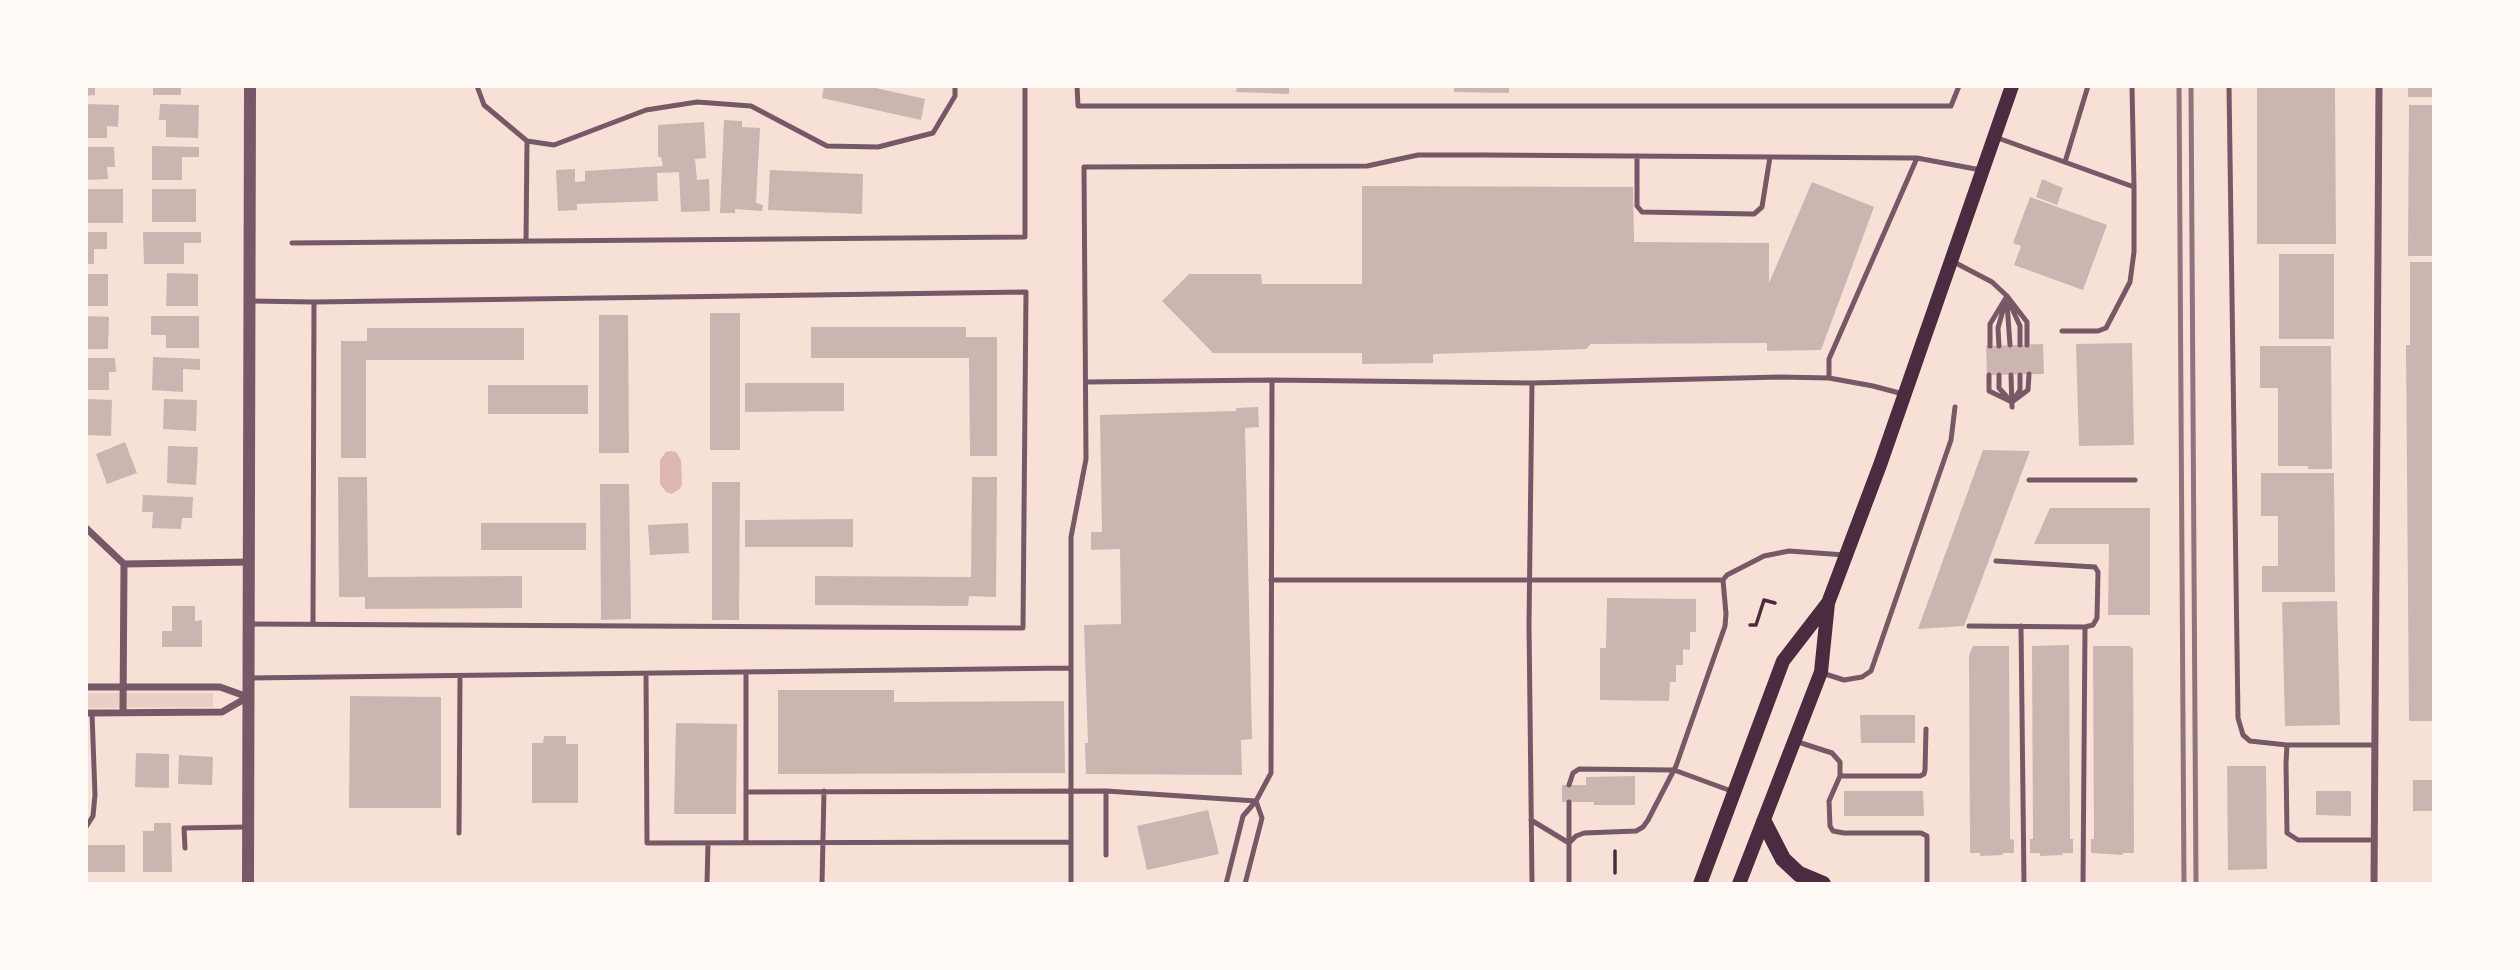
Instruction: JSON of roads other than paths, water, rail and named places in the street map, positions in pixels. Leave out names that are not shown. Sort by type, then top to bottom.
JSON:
[{"type":"main road","points":[[1739,884],[1821,672],[1828,603],[1880,466],[2012,86]]},
{"type":"main road","points":[[1700,884],[1783,661],[1828,603]]},
{"type":"main road","points":[[1763,822],[1783,859],[1799,874],[1823,884]]},
{"type":"street","points":[[248,884],[250,86]]},
{"type":"street","points":[[2374,884],[2379,86]]},
{"type":"street","points":[[86,528],[124,564],[249,562]]},
{"type":"street","points":[[123,712],[124,564]]},
{"type":"street","points":[[86,687],[219,687],[248,697]]},
{"type":"street","points":[[89,713],[222,712],[248,697]]},
{"type":"lane","points":[[477,86],[484,105],[527,141],[554,145],[646,110],[697,102],[751,106],[827,146],[878,147],[933,133],[955,96],[954,86]]},
{"type":"lane","points":[[292,243],[1025,237],[1026,86]]},
{"type":"lane","points":[[1077,86],[1077,106],[1951,106],[1959,86]]},
{"type":"lane","points":[[2065,162],[2088,86]]},
{"type":"lane","points":[[2062,331],[2098,331],[2106,328],[2130,282],[2134,252],[2132,86]]},
{"type":"lane","points":[[2229,86],[2238,718],[2243,735],[2250,741],[2287,745],[2375,745]]},
{"type":"lane","points":[[1995,137],[2134,187]]},
{"type":"lane","points":[[526,241],[527,141]]},
{"type":"lane","points":[[1071,884],[1071,537],[1086,459],[1084,167],[1367,166],[1418,155],[1917,158],[1984,171]]},
{"type":"lane","points":[[1637,156],[1637,206],[1642,212],[1754,214],[1762,207],[1770,157]]},
{"type":"lane","points":[[1829,378],[1829,359],[1917,158]]},
{"type":"lane","points":[[1952,261],[1984,277],[2007,296],[2027,322],[2024,345]]},
{"type":"lane","points":[[249,301],[1026,292],[1023,628],[249,624]]},
{"type":"lane","points":[[2007,296],[2010,345]]},
{"type":"lane","points":[[1990,346],[1990,324],[2007,296]]},
{"type":"lane","points":[[1999,346],[1998,328],[2007,296]]},
{"type":"lane","points":[[313,624],[314,302]]},
{"type":"lane","points":[[2012,404],[2028,390],[2029,374]]},
{"type":"lane","points":[[1999,375],[1999,388],[2012,404]]},
{"type":"lane","points":[[2011,375],[2012,404]]},
{"type":"lane","points":[[2012,404],[2020,390],[2020,375]]},
{"type":"lane","points":[[1989,376],[1989,391],[2012,404]]},
{"type":"lane","points":[[1086,382],[1272,380],[1532,383],[1781,377],[1829,378],[1905,395]]},
{"type":"lane","points":[[1226,884],[1243,816],[1256,801],[1271,773],[1272,380]]},
{"type":"lane","points":[[1532,383],[1532,884]]},
{"type":"lane","points":[[1821,672],[1844,680],[1862,677],[1871,670],[1951,440],[1955,407]]},
{"type":"lane","points":[[2029,480],[2135,480]]},
{"type":"lane","points":[[1569,844],[1576,836],[1584,833],[1636,831],[1643,828],[1674,770],[1725,626],[1723,580],[1727,575],[1764,556],[1789,551],[1845,555]]},
{"type":"lane","points":[[1969,626],[2085,627],[2093,625],[2097,618],[2098,572],[2095,567],[1996,561]]},
{"type":"lane","points":[[1271,580],[1723,580]]},
{"type":"lane","points":[[2021,626],[2024,884]]},
{"type":"lane","points":[[2083,884],[2085,627]]},
{"type":"lane","points":[[248,678],[1070,668]]},
{"type":"lane","points":[[746,673],[747,843]]},
{"type":"lane","points":[[646,674],[647,843],[1071,842]]},
{"type":"lane","points":[[459,833],[460,677]]},
{"type":"lane","points":[[86,827],[93,816],[95,795],[89,713]]},
{"type":"lane","points":[[1840,776],[1901,777],[1924,774],[1926,729]]},
{"type":"lane","points":[[1796,741],[1832,753],[1840,762],[1840,776],[1829,801],[1830,826],[1833,831],[1844,834],[1921,833],[1927,836],[1927,884]]},
{"type":"lane","points":[[2287,745],[2287,833],[2298,839],[2374,840]]},
{"type":"lane","points":[[1569,785],[1573,774],[1579,769],[1674,770],[1734,792]]},
{"type":"lane","points":[[822,884],[824,791]]},
{"type":"lane","points":[[747,792],[1106,791],[1256,801]]},
{"type":"lane","points":[[1106,791],[1106,855]]},
{"type":"lane","points":[[1245,884],[1262,818],[1256,801]]},
{"type":"lane","points":[[1569,802],[1569,884]]},
{"type":"lane","points":[[1531,820],[1569,844]]},
{"type":"lane","points":[[185,848],[184,828],[248,827]]},
{"type":"lane","points":[[707,884],[708,843]]},
{"type":"railway","points":[[2179,86],[2184,884]]},
{"type":"railway","points":[[2191,86],[2196,884]]}]
